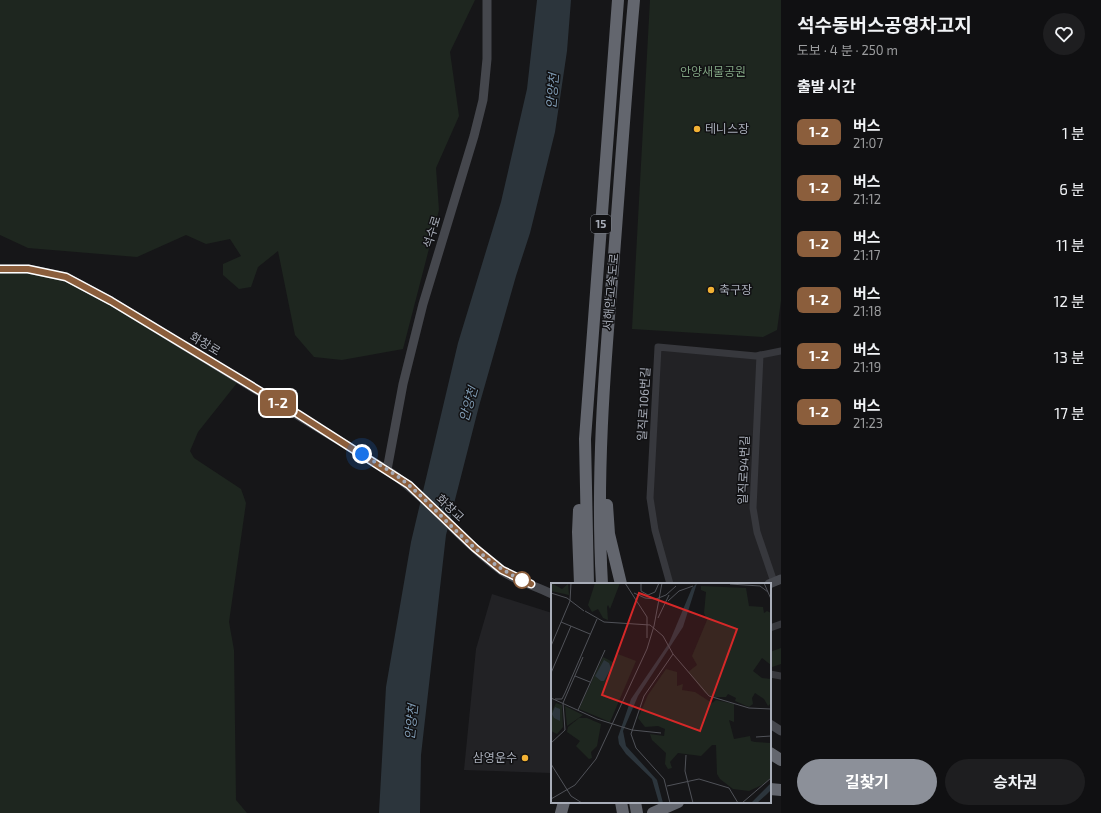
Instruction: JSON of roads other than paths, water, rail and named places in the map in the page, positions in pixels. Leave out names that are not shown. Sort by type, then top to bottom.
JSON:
[{"type":"highway","name":"서해안고속도로","points":[[602,583],[599,475],[602,438],[603,385],[634,0]]},
{"type":"highway","name":"서해안고속도로","points":[[588,583],[585,439],[618,4]]},
{"type":"highway","points":[[602,438],[609,534],[621,583]]},
{"type":"highway","points":[[580,583],[578,532],[585,439]]},
{"type":"highway","points":[[771,754],[781,760]]},
{"type":"highway","points":[[771,788],[781,790]]},
{"type":"highway","points":[[561,813],[564,803]]},
{"type":"highway","points":[[570,813],[571,803]]},
{"type":"highway","points":[[621,803],[623,813]]},
{"type":"highway","points":[[635,803],[637,813]]},
{"type":"highway","points":[[653,813],[676,803]]},
{"type":"street","name":"석수로","points":[[387,470],[403,384],[423,304],[474,136],[483,100],[487,59],[487,0]]},
{"type":"street","name":"화창로","points":[[0,269],[28,269],[66,277],[111,301],[387,470],[409,485]]},
{"type":"street","name":"일직로106번길","points":[[670,583],[654,530],[650,498],[658,347],[760,355],[781,351]]},
{"type":"street","name":"일직로94번길","points":[[760,355],[753,508],[757,532],[774,582]]},
{"type":"street","name":"화창교","points":[[409,485],[475,548],[502,570],[551,594]]},
{"type":"street","points":[[771,628],[781,624]]},
{"type":"street","points":[[771,674],[781,676]]},
{"type":"street","points":[[771,725],[781,731]]},
{"type":"water","name":"안양천","points":[[537,0],[571,0],[567,51],[555,132],[530,233],[516,276],[479,406],[446,535],[421,755],[420,813],[379,813],[386,687],[411,542],[458,343],[501,202],[527,89]]},
{"type":"place","name":"테니스장","points":[[697,129]]},
{"type":"place","name":"축구장","points":[[711,290]]},
{"type":"place","name":"삼영운수","points":[[525,758]]},
{"type":"park label","name":"안양새물공원","points":[[713,72]]}]
